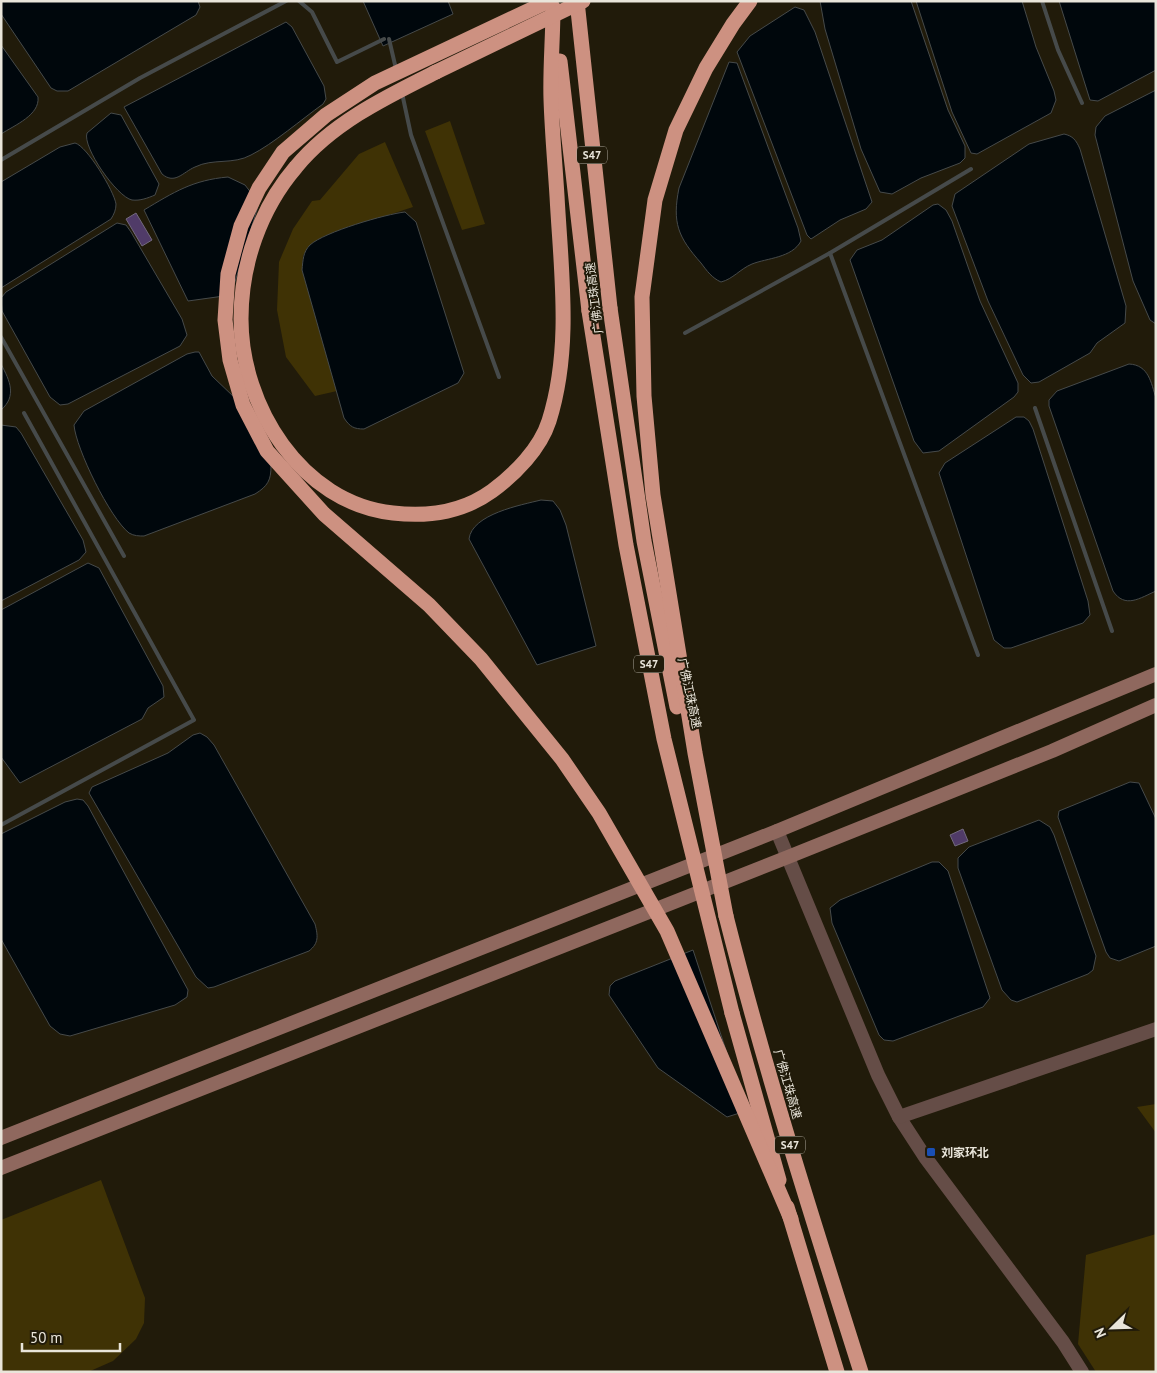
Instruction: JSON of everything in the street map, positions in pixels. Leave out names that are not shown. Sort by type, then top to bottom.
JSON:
[{"type":"highway","name":"广佛江珠高速","points":[[577,1],[610,308],[644,541],[679,718],[750,1009],[801,1185],[861,1372]]},
{"type":"highway","points":[[583,1],[401,90],[337,128],[315,147],[280,186],[257,232],[243,288],[241,320],[244,352],[252,383],[264,414],[280,442],[300,466],[323,488],[349,502],[381,512],[416,516],[452,510],[484,496],[508,479],[530,454],[548,425],[557,393],[562,350],[563,312],[551,98],[552,3],[375,83],[326,114],[283,152],[259,188],[241,226],[228,274],[225,320],[230,360],[243,405],[268,451],[324,514],[429,605],[481,659],[562,759],[599,812],[667,931],[790,1219]]},
{"type":"highway","points":[[726,916],[695,753],[653,495],[644,396],[642,297],[655,200],[676,130],[706,68],[733,24],[750,1]]},
{"type":"highway","name":"广佛江珠高速","points":[[552,3],[589,311],[626,545],[664,738],[732,1013],[790,1219],[837,1372]]},
{"type":"main road","points":[[1,1138],[777,831],[1156,674]]},
{"type":"main road","points":[[1,1168],[788,857],[1052,750],[1156,705]]},
{"type":"street","points":[[777,831],[878,1075],[898,1117],[924,1157],[1063,1342],[1082,1372]]},
{"type":"street","points":[[898,1117],[1156,1029]]},
{"type":"shaded area","points":[[1,1],[198,1],[200,7],[196,15],[68,91],[57,91],[51,88],[1,14]]},
{"type":"shaded area","points":[[363,1],[448,1],[453,14],[383,46]]},
{"type":"shaded area","points":[[820,1],[911,1],[948,110],[965,146],[965,158],[960,163],[921,178],[892,194],[880,192],[861,149],[825,29]]},
{"type":"shaded area","points":[[916,1],[1022,1],[1036,47],[1054,91],[1056,100],[1051,113],[977,154],[971,153],[952,112]]},
{"type":"shaded area","points":[[1059,1],[1156,1],[1156,70],[1098,101],[1090,100]]},
{"type":"shaded area","points":[[795,7],[804,10],[815,32],[872,202],[866,209],[840,220],[811,239],[807,235],[737,52],[750,36]]},
{"type":"shaded area","points":[[286,22],[292,27],[324,86],[326,99],[323,104],[251,155],[237,160],[202,164],[175,178],[162,174],[124,107]]},
{"type":"shaded area","points":[[1,45],[38,97],[38,103],[26,119],[1,134]]},
{"type":"shaded area","points":[[729,62],[737,63],[798,228],[801,241],[792,251],[779,257],[752,264],[721,282],[710,274],[687,245],[679,229],[676,211],[679,188]]},
{"type":"shaded area","points":[[1156,90],[1156,324],[1150,320],[1133,281],[1095,135],[1096,127],[1105,116]]},
{"type":"shaded area","points":[[111,113],[121,115],[159,184],[155,195],[138,200],[126,197],[110,181],[95,160],[87,140],[87,133]]},
{"type":"shaded area","points":[[450,121],[485,224],[462,230],[425,131]]},
{"type":"shaded area","points":[[1064,134],[1074,139],[1080,149],[1126,306],[1125,323],[1097,343],[1090,353],[1039,382],[1031,383],[1023,375],[988,301],[952,206],[955,194],[1029,144]]},
{"type":"shaded area","points":[[385,142],[413,207],[324,236],[303,255],[302,270],[337,391],[315,396],[286,357],[277,310],[279,262],[293,229],[312,201],[320,200],[359,154]]},
{"type":"shaded area","points":[[75,143],[93,160],[110,189],[116,204],[111,219],[1,288],[1,182],[60,147]]},
{"type":"shaded area","points":[[228,177],[245,185],[259,203],[231,295],[188,301],[144,210],[175,192],[194,184]]},
{"type":"shaded area","points":[[938,204],[946,210],[952,221],[980,301],[1018,383],[1018,392],[1014,397],[939,451],[923,453],[914,441],[850,260],[857,250],[882,240],[933,205]]},
{"type":"shaded area","points":[[405,212],[416,222],[464,373],[458,383],[364,429],[358,429],[352,427],[344,418],[302,270],[304,256],[310,245],[341,229]]},
{"type":"shaded area","points":[[117,223],[126,225],[131,232],[182,319],[187,335],[180,346],[68,404],[60,405],[50,397],[2,311],[1,298],[6,292]]},
{"type":"shaded area","points":[[199,352],[212,376],[235,398],[271,466],[269,479],[266,485],[255,494],[144,536],[133,535],[121,525],[104,499],[87,466],[74,425],[84,411],[187,354]]},
{"type":"shaded area","points":[[1,364],[9,382],[10,394],[6,405],[1,410]]},
{"type":"shaded area","points":[[1129,364],[1136,365],[1145,371],[1151,381],[1156,398],[1156,591],[1139,599],[1128,601],[1123,600],[1113,591],[1049,406],[1049,400],[1057,391]]},
{"type":"shaded area","points":[[1016,417],[1024,417],[1029,421],[1033,429],[1088,601],[1090,615],[1083,623],[1011,648],[1004,648],[994,640],[939,473],[945,463]]},
{"type":"shaded area","points":[[1,425],[16,427],[21,433],[83,540],[86,552],[79,560],[1,601]]},
{"type":"shaded area","points":[[541,500],[553,501],[560,510],[566,525],[596,646],[537,665],[469,539],[472,530],[488,517],[510,508]]},
{"type":"shaded area","points":[[88,563],[99,568],[163,686],[164,697],[148,708],[142,719],[20,783],[1,757],[1,610]]},
{"type":"shaded area","points":[[200,733],[207,737],[214,745],[315,924],[317,936],[315,945],[309,951],[208,988],[196,977],[89,793],[92,787],[168,753],[193,735]]},
{"type":"shaded area","points":[[1130,782],[1139,783],[1156,819],[1156,946],[1119,961],[1110,958],[1106,952],[1058,817],[1059,811]]},
{"type":"shaded area","points":[[77,799],[83,800],[88,806],[188,990],[187,997],[175,1005],[70,1036],[60,1034],[50,1026],[1,939],[1,834],[65,802]]},
{"type":"shaded area","points":[[1039,820],[1050,827],[1054,835],[1096,956],[1093,970],[1088,974],[1017,1002],[1011,1000],[1002,990],[958,868],[958,858],[969,847]]},
{"type":"shaded area","points":[[932,862],[939,862],[948,871],[990,998],[983,1007],[893,1041],[884,1040],[879,1035],[832,923],[830,908],[840,900]]},
{"type":"shaded area","points":[[693,950],[746,1111],[727,1117],[658,1068],[609,995],[610,986],[615,981]]},
{"type":"shaded area","points":[[1156,1104],[1156,1133],[1137,1107]]},
{"type":"shaded area","points":[[101,1180],[145,1298],[144,1323],[136,1339],[113,1361],[88,1372],[1,1372],[1,1220]]},
{"type":"shaded area","points":[[1156,1234],[1156,1372],[1096,1372],[1078,1344],[1086,1255]]},
{"type":"building","points":[[136,213],[152,240],[142,246],[126,219]]},
{"type":"building","points":[[963,829],[968,841],[955,846],[950,835]]},
{"type":"waterway","points":[[1,160],[140,78],[286,1]]},
{"type":"waterway","points":[[299,1],[312,12],[337,62],[384,39]]},
{"type":"waterway","points":[[1042,1],[1058,50],[1082,103]]},
{"type":"waterway","points":[[389,39],[396,69]]},
{"type":"waterway","points":[[402,93],[411,135],[499,377]]},
{"type":"waterway","points":[[685,333],[830,253],[971,169]]},
{"type":"waterway","points":[[830,253],[978,655]]},
{"type":"waterway","points":[[1,337],[124,556]]},
{"type":"waterway","points":[[1035,408],[1112,631]]},
{"type":"waterway","points":[[1,825],[194,720],[24,413]]},
{"type":"place","name":"刘家环北","points":[[931,1152]]}]
